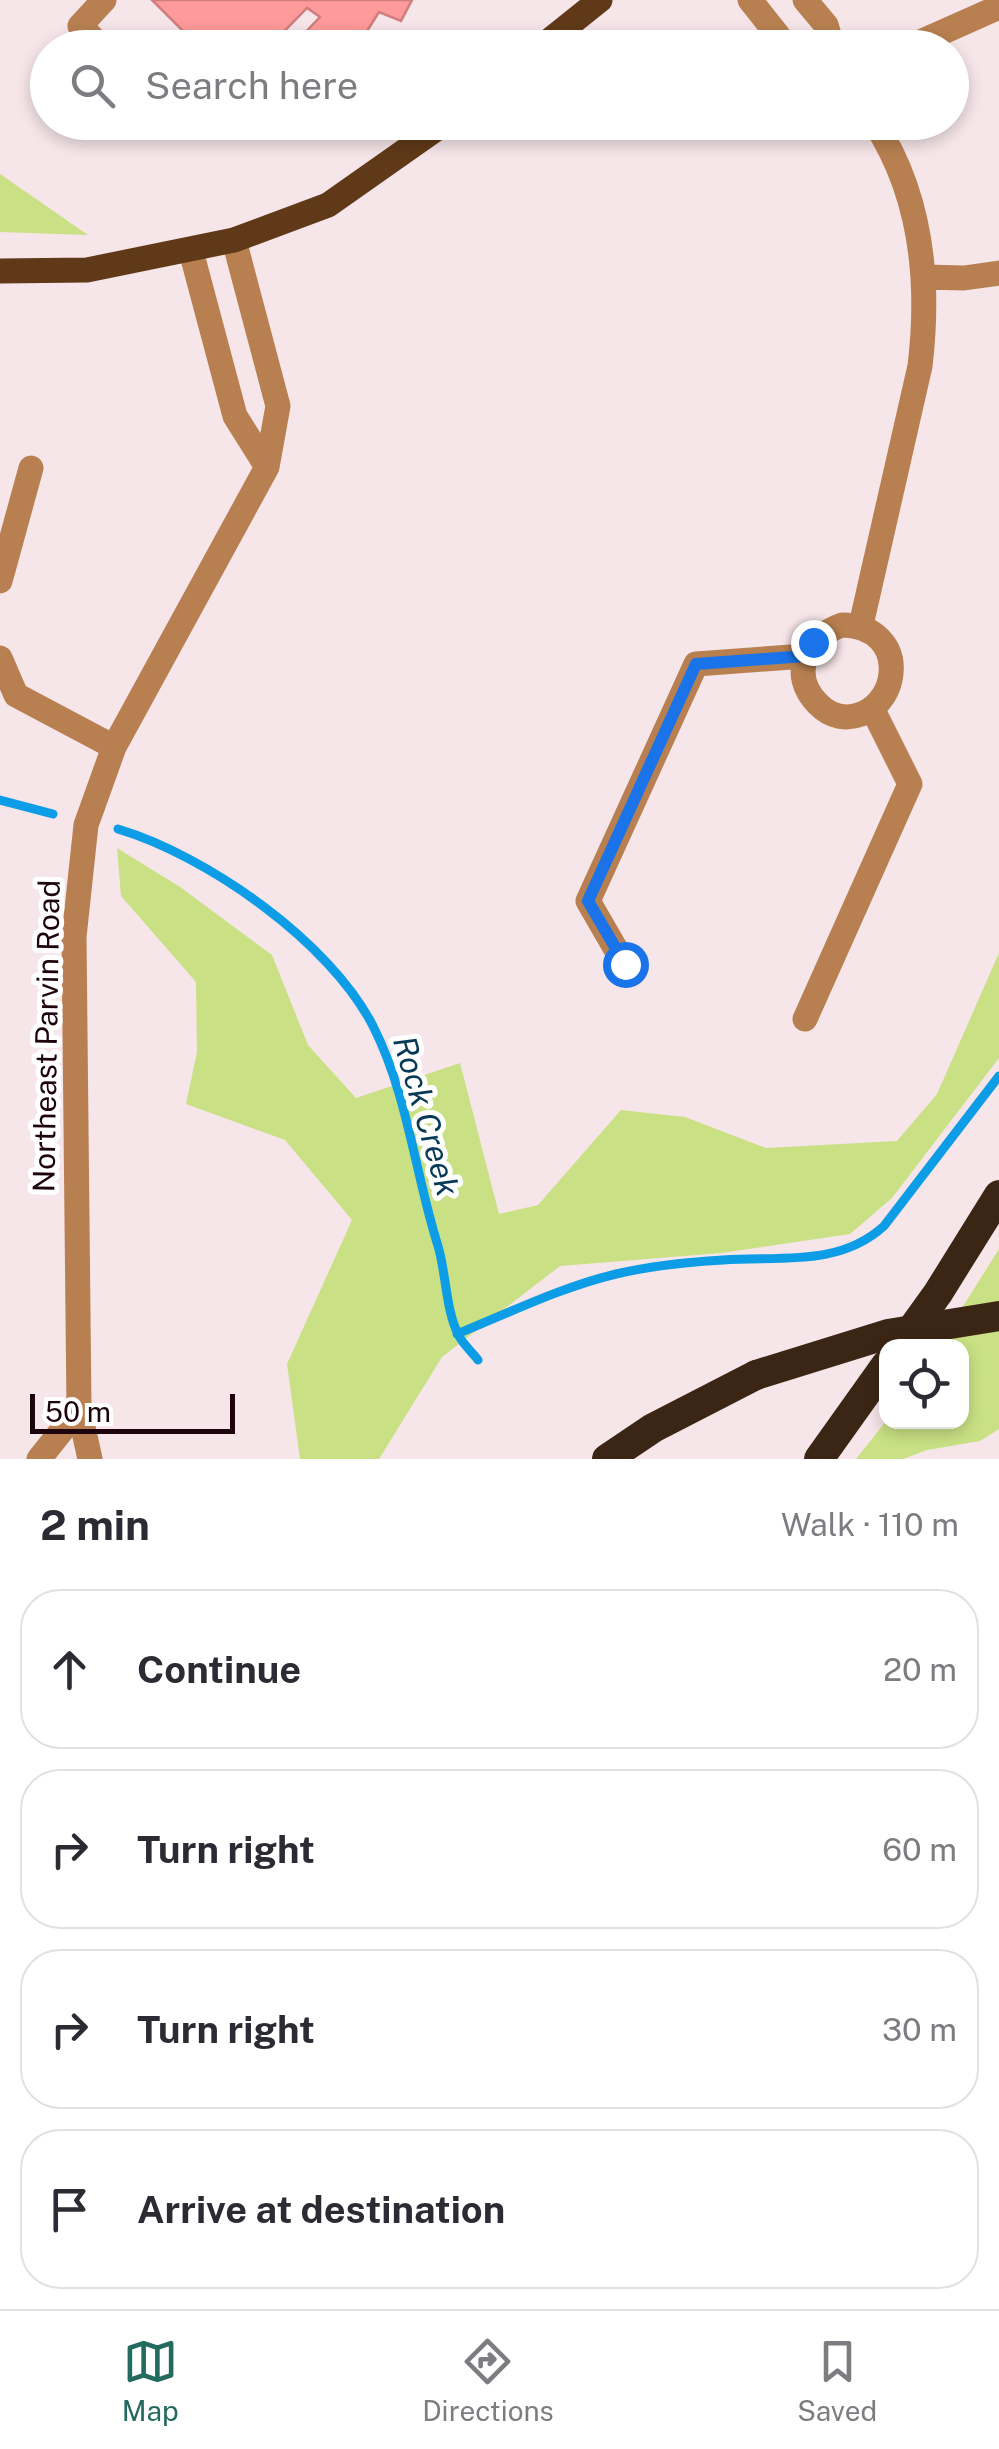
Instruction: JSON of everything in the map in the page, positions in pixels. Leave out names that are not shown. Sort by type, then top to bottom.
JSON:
[{"type":"highway","points":[[905,1339],[999,1196]]},
{"type":"highway","points":[[607,1459],[653,1428],[756,1375],[888,1334],[999,1316]]},
{"type":"highway","points":[[819,1459],[879,1375]]},
{"type":"main road","points":[[562,30],[600,0]]},
{"type":"main road","points":[[0,271],[87,270],[234,240],[328,205],[420,140]]},
{"type":"street","points":[[84,30],[80,26],[104,0]]},
{"type":"street","points":[[750,0],[774,30]]},
{"type":"street","points":[[805,0],[828,30]]},
{"type":"street","points":[[947,30],[999,7]]},
{"type":"street","points":[[862,625],[920,366],[925,276],[916,224],[901,176],[883,140]]},
{"type":"street","name":"Northeast Parvin Road","points":[[90,1459],[79,1410],[74,936],[86,825],[114,747],[266,467],[278,406],[234,240]]},
{"type":"street","points":[[191,251],[235,416],[266,467]]},
{"type":"street","points":[[925,276],[964,278],[999,273]]},
{"type":"street","points":[[0,581],[32,468]]},
{"type":"street","points":[[842,625],[862,625],[875,634],[888,652],[891,675],[886,694],[874,710],[854,717],[835,714],[818,704],[804,679],[805,656],[826,631],[842,625]]},
{"type":"street","points":[[625,964],[588,901],[696,664],[805,656]]},
{"type":"street","points":[[0,658],[16,695],[114,747]]},
{"type":"street","points":[[805,1019],[910,784],[874,710]]},
{"type":"street","points":[[38,1459],[79,1410]]},
{"type":"green space","points":[[0,174],[88,235],[0,232]]},
{"type":"green space","points":[[117,848],[180,887],[272,955],[308,1045],[356,1098],[460,1063],[499,1214],[538,1205],[621,1110],[685,1117],[766,1148],[897,1141],[937,1094],[999,953],[999,1058],[892,1198],[850,1234],[721,1253],[560,1266],[442,1357],[379,1459],[300,1459],[287,1364],[352,1220],[285,1140],[186,1104],[197,1052],[196,982],[121,896]]},
{"type":"green space","points":[[999,1249],[999,1429],[980,1441],[927,1450],[903,1459],[856,1459],[880,1429],[969,1429],[969,1339],[942,1339]]},
{"type":"building","points":[[152,0],[412,0],[401,21],[379,12],[368,30],[308,30],[320,17],[307,8],[286,30],[182,30]]},
{"type":"waterway","name":"Rock Creek","points":[[0,800],[53,814]]},
{"type":"waterway","name":"Rock Creek","points":[[118,829],[190,859],[263,906],[328,964],[353,995],[373,1026],[395,1079],[441,1256],[451,1316],[461,1339],[478,1360]]},
{"type":"waterway","points":[[457,1334],[555,1293],[616,1274],[696,1262],[808,1257],[848,1248],[884,1226],[999,1076]]},
{"type":"route","points":[[625,964],[588,901],[696,664],[805,656],[813,642]]}]
